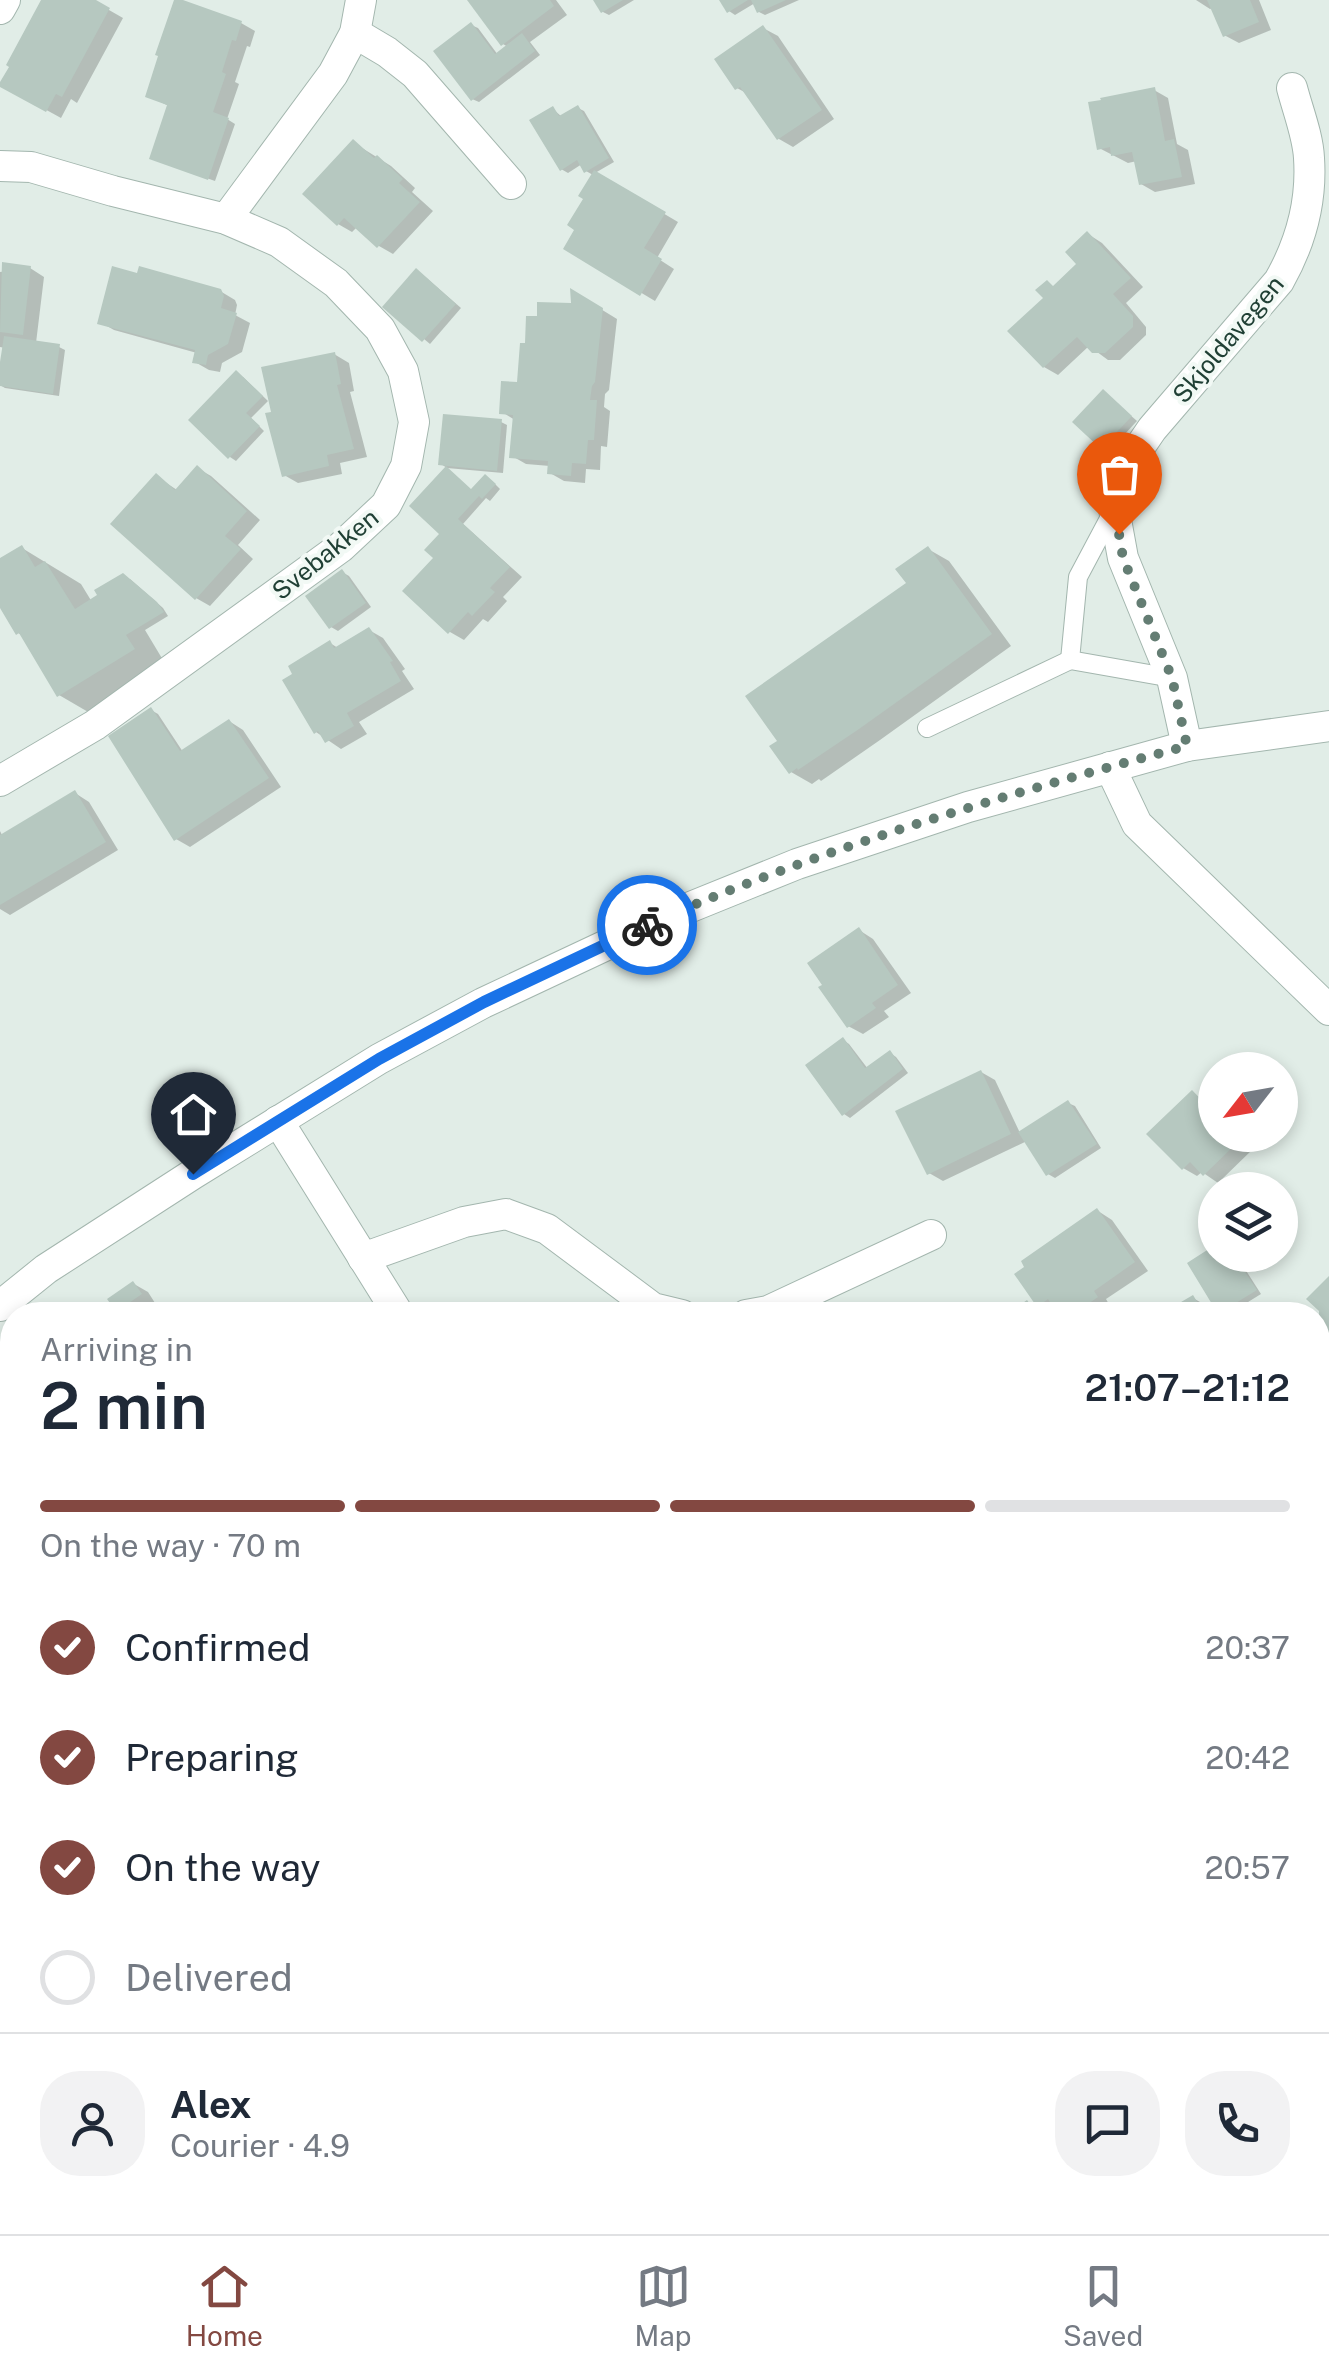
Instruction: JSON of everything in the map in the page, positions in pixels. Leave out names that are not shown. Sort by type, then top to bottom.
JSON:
[{"type":"street","points":[[0,9],[5,0]]},
{"type":"street","points":[[226,219],[333,74],[356,34],[361,0]]},
{"type":"street","points":[[356,34],[415,74],[510,184]]},
{"type":"street","name":"Skjoldavegen","points":[[1187,746],[1172,678],[1123,558],[1114,509],[1126,467],[1152,429],[1280,281],[1294,254],[1306,215],[1309,157],[1292,88]]},
{"type":"street","name":"Svebakken","points":[[0,166],[31,167],[226,219],[279,242],[336,284],[380,328],[403,371],[414,422],[406,466],[386,505],[341,547],[95,726],[0,781]]},
{"type":"street","points":[[5,1302],[46,1270],[379,1059],[484,1002],[666,917],[797,864],[968,807],[1187,746],[1329,726]]},
{"type":"street","points":[[1110,767],[1137,824],[1329,1010]]},
{"type":"street","points":[[278,1121],[391,1302]]},
{"type":"street","points":[[363,1258],[464,1222],[506,1214],[547,1229],[646,1302]]},
{"type":"street","points":[[786,1302],[931,1236]]},
{"type":"lane","points":[[1070,660],[1078,577],[1114,509]]},
{"type":"lane","points":[[928,728],[1070,660],[1172,678]]},
{"type":"building","points":[[41,0],[96,0],[110,8],[62,97],[56,94],[46,112],[0,87],[9,67],[6,65]]},
{"type":"building","points":[[174,0],[242,21],[236,41],[232,40],[213,112],[229,118],[208,180],[149,159],[167,105],[145,97]]},
{"type":"building","points":[[467,0],[550,0],[554,6],[501,46]]},
{"type":"building","points":[[593,0],[623,0],[601,13]]},
{"type":"building","points":[[719,0],[748,0],[727,13]]},
{"type":"building","points":[[751,0],[786,0],[757,13]]},
{"type":"building","points":[[1207,0],[1250,0],[1259,22],[1223,37]]},
{"type":"building","points":[[471,22],[495,54],[522,33],[535,51],[471,101],[433,51]]},
{"type":"building","points":[[763,25],[822,110],[777,140],[740,87],[735,90],[714,59]]},
{"type":"building","points":[[1155,87],[1165,141],[1174,139],[1182,177],[1139,185],[1132,152],[1111,156],[1110,147],[1097,150],[1088,102]]},
{"type":"building","points":[[578,105],[609,158],[584,173],[577,160],[560,171],[529,120],[553,106],[559,116]]},
{"type":"building","points":[[353,139],[403,179],[399,183],[420,202],[377,248],[344,218],[337,226],[302,194]]},
{"type":"building","points":[[594,170],[666,212],[644,248],[662,259],[640,296],[563,249],[574,230],[567,225],[583,199],[578,196]]},
{"type":"building","points":[[1087,231],[1131,278],[1113,294],[1133,316],[1133,327],[1105,353],[1092,353],[1077,337],[1043,368],[1007,331],[1043,298],[1035,290],[1047,280],[1053,286],[1076,264],[1065,252]]},
{"type":"building","points":[[2,262],[31,266],[23,335],[0,332]]},
{"type":"building","points":[[112,266],[137,273],[139,266],[221,289],[221,308],[237,313],[228,344],[208,355],[206,365],[192,363],[195,350],[97,324]]},
{"type":"building","points":[[416,268],[456,304],[422,342],[382,307]]},
{"type":"building","points":[[570,288],[603,308],[590,400],[597,400],[594,440],[588,440],[586,464],[572,463],[571,476],[547,474],[548,461],[509,458],[513,415],[499,414],[501,381],[517,382],[526,316],[537,316],[537,302],[571,303]]},
{"type":"building","points":[[4,336],[60,344],[53,394],[0,386]]},
{"type":"building","points":[[335,352],[341,384],[337,385],[354,449],[327,455],[329,466],[282,477],[265,413],[271,412],[261,367]]},
{"type":"building","points":[[236,370],[263,396],[246,413],[260,426],[228,459],[188,420]]},
{"type":"building","points":[[1103,389],[1132,416],[1101,449],[1072,422]]},
{"type":"building","points":[[443,414],[502,419],[497,471],[438,465]]},
{"type":"building","points":[[197,465],[247,511],[225,536],[241,549],[195,600],[110,524],[156,473],[175,490]]},
{"type":"building","points":[[446,466],[471,489],[485,474],[496,484],[458,519],[510,567],[490,588],[495,592],[472,616],[468,612],[448,634],[402,591],[433,558],[424,550],[439,534],[409,506]]},
{"type":"building","points":[[22,545],[35,567],[45,561],[75,609],[97,595],[94,590],[123,573],[164,612],[126,635],[135,649],[57,697],[0,608],[0,558]]},
{"type":"building","points":[[928,546],[992,634],[789,774],[769,746],[777,741],[745,696],[906,583],[895,569]]},
{"type":"building","points":[[342,569],[366,603],[329,629],[305,596]]},
{"type":"building","points":[[369,627],[393,661],[390,662],[401,681],[347,713],[354,726],[325,743],[318,731],[314,734],[282,680],[292,674],[288,666],[330,640],[334,648]]},
{"type":"building","points":[[151,707],[180,751],[229,719],[269,778],[174,841],[108,736]]},
{"type":"building","points":[[75,790],[106,842],[0,905],[0,835]]},
{"type":"building","points":[[859,927],[898,985],[872,1003],[876,1008],[847,1028],[818,987],[822,985],[807,963]]},
{"type":"building","points":[[843,1037],[865,1068],[890,1050],[903,1069],[842,1116],[805,1065]]},
{"type":"building","points":[[981,1070],[1011,1134],[927,1175],[895,1111]]},
{"type":"building","points":[[1192,1090],[1198,1096],[1198,1152],[1228,1152],[1207,1172],[1199,1172],[1190,1162],[1182,1170],[1146,1134]]},
{"type":"building","points":[[1068,1100],[1097,1144],[1046,1176],[1018,1132]]},
{"type":"building","points":[[1097,1208],[1135,1262],[1094,1291],[1098,1297],[1091,1302],[1034,1302],[1014,1274],[1024,1267],[1021,1261]]},
{"type":"building","points":[[1198,1256],[1198,1272],[1245,1272],[1257,1290],[1238,1302],[1211,1302],[1187,1263]]},
{"type":"building","points":[[1329,1276],[1329,1302],[1306,1299]]},
{"type":"building","points":[[133,1281],[142,1294],[130,1302],[107,1299]]},
{"type":"way so far","points":[[647,925],[831,852],[968,807],[1187,746],[1172,678],[1123,558],[1119,534]]},
{"type":"route","points":[[193,1174],[379,1059],[484,1002],[647,925]]}]
